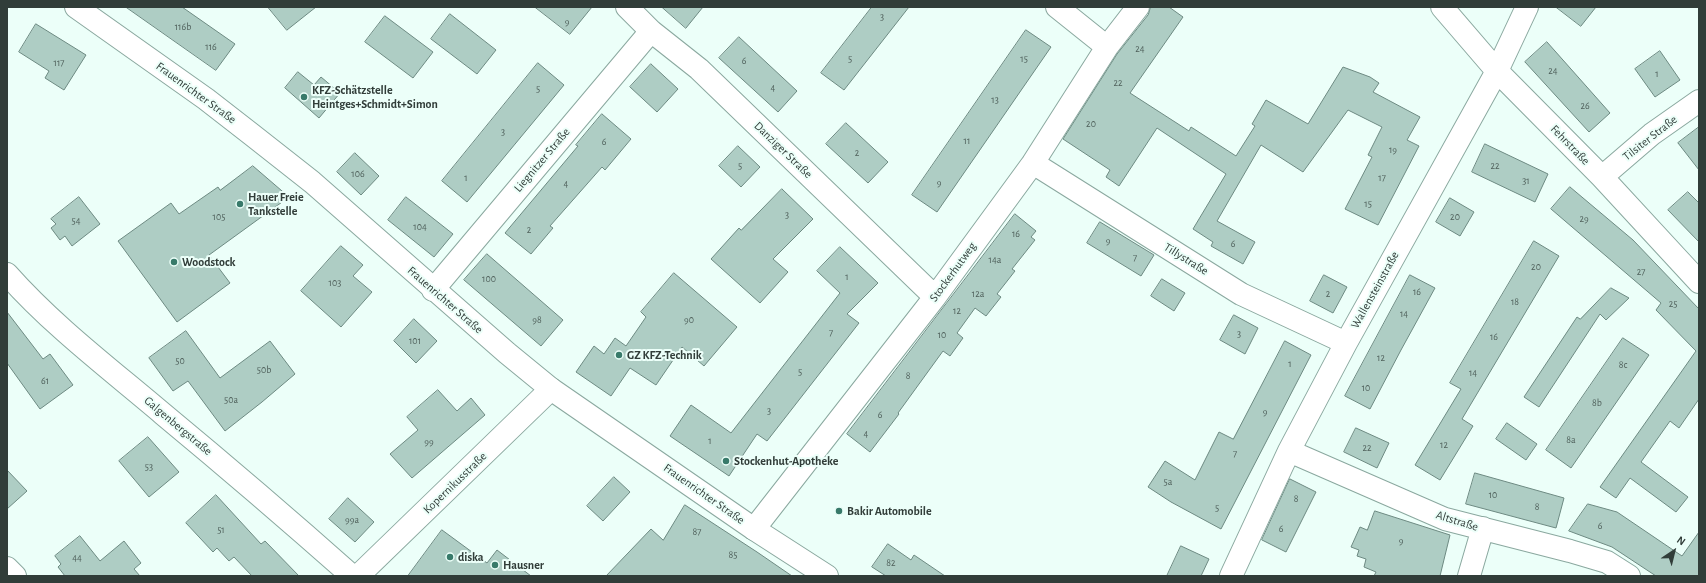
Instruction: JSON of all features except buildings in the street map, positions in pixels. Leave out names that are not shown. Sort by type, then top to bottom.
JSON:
[{"type":"street","name":"Frauenrichter Straße","points":[[76,7],[200,95],[312,182],[433,290],[551,389],[754,529],[827,576]]},
{"type":"street","name":"Danziger Straße","points":[[626,7],[698,69],[935,297]]},
{"type":"street","points":[[1057,7],[1107,48]]},
{"type":"street","name":"Stockerhutweg","points":[[754,529],[935,297],[1033,164],[1107,48],[1138,7]]},
{"type":"street","name":"Fehrstraße","points":[[1442,7],[1497,71],[1602,178],[1699,282]]},
{"type":"street","name":"Wallensteinstraße","points":[[1231,576],[1289,451],[1346,343],[1497,71],[1527,7]]},
{"type":"street","name":"Liegnitzer Straße","points":[[433,290],[651,30]]},
{"type":"street","name":"Tilsiter Straße","points":[[1602,178],[1652,134],[1699,101]]},
{"type":"street","name":"Tillystraße","points":[[1033,164],[1241,294],[1346,343]]},
{"type":"street","name":"Galgenbergstraße","points":[[7,274],[25,294],[74,339],[221,462],[352,576]]},
{"type":"street","name":"Kopernikusstraße","points":[[358,576],[551,389]]},
{"type":"street","name":"Altstraße","points":[[1289,451],[1445,518],[1607,562],[1630,576]]},
{"type":"street","points":[[1469,576],[1483,528]]},
{"type":"street","points":[[7,568],[14,576]]},
{"type":"place","name":"KFZ-Schätzstelle Heintges+Schmidt+Simon","points":[[304,97]]},
{"type":"place","name":"Hauer Freie Tankstelle","points":[[240,204]]},
{"type":"place","name":"Woodstock","points":[[174,262]]},
{"type":"place","name":"GZ KFZ-Technik","points":[[619,355]]},
{"type":"place","name":"Stockenhut-Apotheke","points":[[726,461]]},
{"type":"place","name":"Bakir Automobile","points":[[839,511]]},
{"type":"place","name":"diska","points":[[450,557]]},
{"type":"place","name":"Hausner","points":[[495,565]]}]
